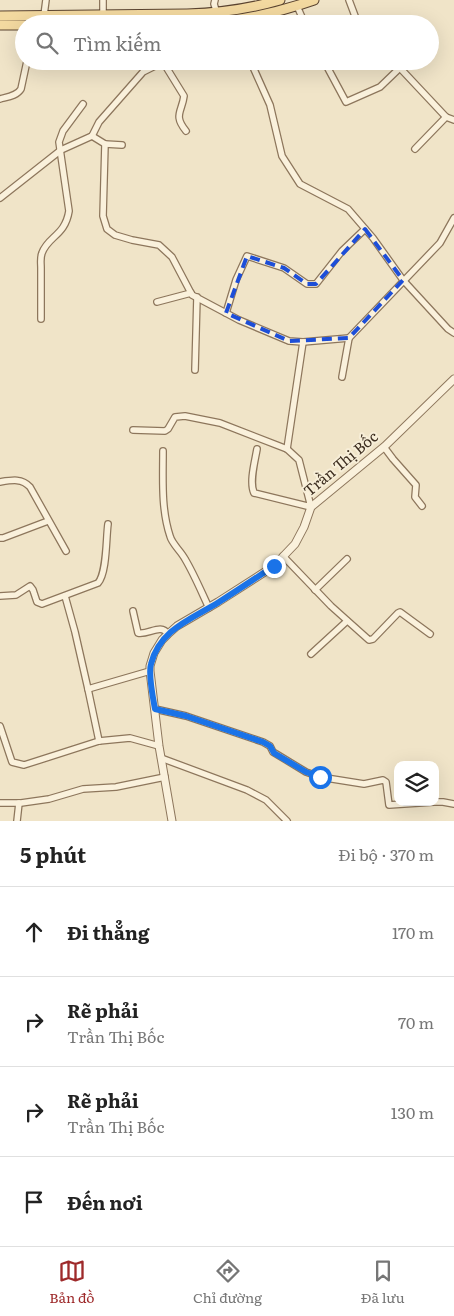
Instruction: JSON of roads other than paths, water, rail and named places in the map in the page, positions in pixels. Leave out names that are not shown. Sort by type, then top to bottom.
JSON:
[{"type":"main road","points":[[230,15],[280,0]]},
{"type":"main road","points":[[265,15],[314,0]]},
{"type":"main road","points":[[44,15],[103,15]]},
{"type":"main road","points":[[0,16],[15,16]]},
{"type":"main road","points":[[0,25],[15,25]]},
{"type":"street","points":[[44,15],[46,0]]},
{"type":"street","points":[[103,0],[103,15]]},
{"type":"street","points":[[215,0],[217,15]]},
{"type":"street","points":[[349,0],[355,15]]},
{"type":"street","points":[[297,6],[301,15]]},
{"type":"street","points":[[0,99],[19,92],[25,70]]},
{"type":"street","points":[[0,198],[61,150],[92,136],[99,122],[143,72],[147,70]]},
{"type":"street","points":[[169,70],[184,96],[178,115],[179,121],[186,131]]},
{"type":"street","points":[[254,70],[270,105],[282,156],[300,184],[348,209],[403,280],[448,329],[454,333]]},
{"type":"street","points":[[329,70],[346,102],[380,87],[398,70]]},
{"type":"street","points":[[402,70],[446,117],[454,120]]},
{"type":"street","points":[[41,320],[42,254],[45,247],[63,228],[69,211],[59,144],[63,131],[83,104]]},
{"type":"street","points":[[415,149],[446,117]]},
{"type":"street","points":[[92,136],[104,144],[122,145]]},
{"type":"street","points":[[104,144],[103,216],[108,229],[115,235],[159,245],[172,257],[191,293],[239,320],[289,341],[303,342],[349,338]]},
{"type":"street","points":[[342,376],[349,338],[440,243],[454,218]]},
{"type":"street","points":[[226,313],[236,280],[247,256],[284,268],[307,284],[316,284],[342,251],[365,229]]},
{"type":"street","points":[[157,302],[191,293]]},
{"type":"street","points":[[195,370],[197,297]]},
{"type":"street","points":[[287,449],[303,342]]},
{"type":"street","name":"Trần Thị Bốc","points":[[172,821],[159,746],[150,671],[154,653],[162,640],[177,626],[209,608],[274,566],[295,544],[304,527],[310,507],[384,446],[454,378]]},
{"type":"street","points":[[133,430],[165,431],[175,417],[185,416],[220,423],[287,449],[299,460],[310,507],[252,491],[256,450]]},
{"type":"street","points":[[384,446],[416,485],[415,497],[422,506]]},
{"type":"street","points":[[164,451],[163,493],[170,538],[193,572],[209,608]]},
{"type":"street","points":[[0,482],[13,480],[26,482],[66,551]]},
{"type":"street","points":[[0,538],[48,521]]},
{"type":"street","points":[[0,596],[16,595],[30,586],[37,602],[40,604],[98,583],[104,570],[108,524]]},
{"type":"street","points":[[283,556],[315,590],[370,641],[400,612],[430,634]]},
{"type":"street","points":[[315,590],[346,559]]},
{"type":"street","points":[[65,596],[99,740]]},
{"type":"street","points":[[134,611],[138,633],[144,634],[162,629],[166,630],[168,634]]},
{"type":"street","points":[[311,654],[347,621]]},
{"type":"street","points":[[88,689],[150,671]]},
{"type":"street","points":[[155,709],[186,716],[263,742],[270,746],[274,753],[306,772],[320,777],[364,784],[383,780],[386,782],[389,806],[394,806]]},
{"type":"street","points":[[0,726],[12,762],[20,765],[99,740],[130,738],[159,746]]},
{"type":"street","points":[[161,758],[247,790],[266,800],[287,821]]},
{"type":"street","points":[[0,803],[19,803],[49,799],[83,789],[116,786],[165,777]]},
{"type":"street","points":[[439,802],[454,804]]},
{"type":"street","points":[[17,821],[19,803]]}]
